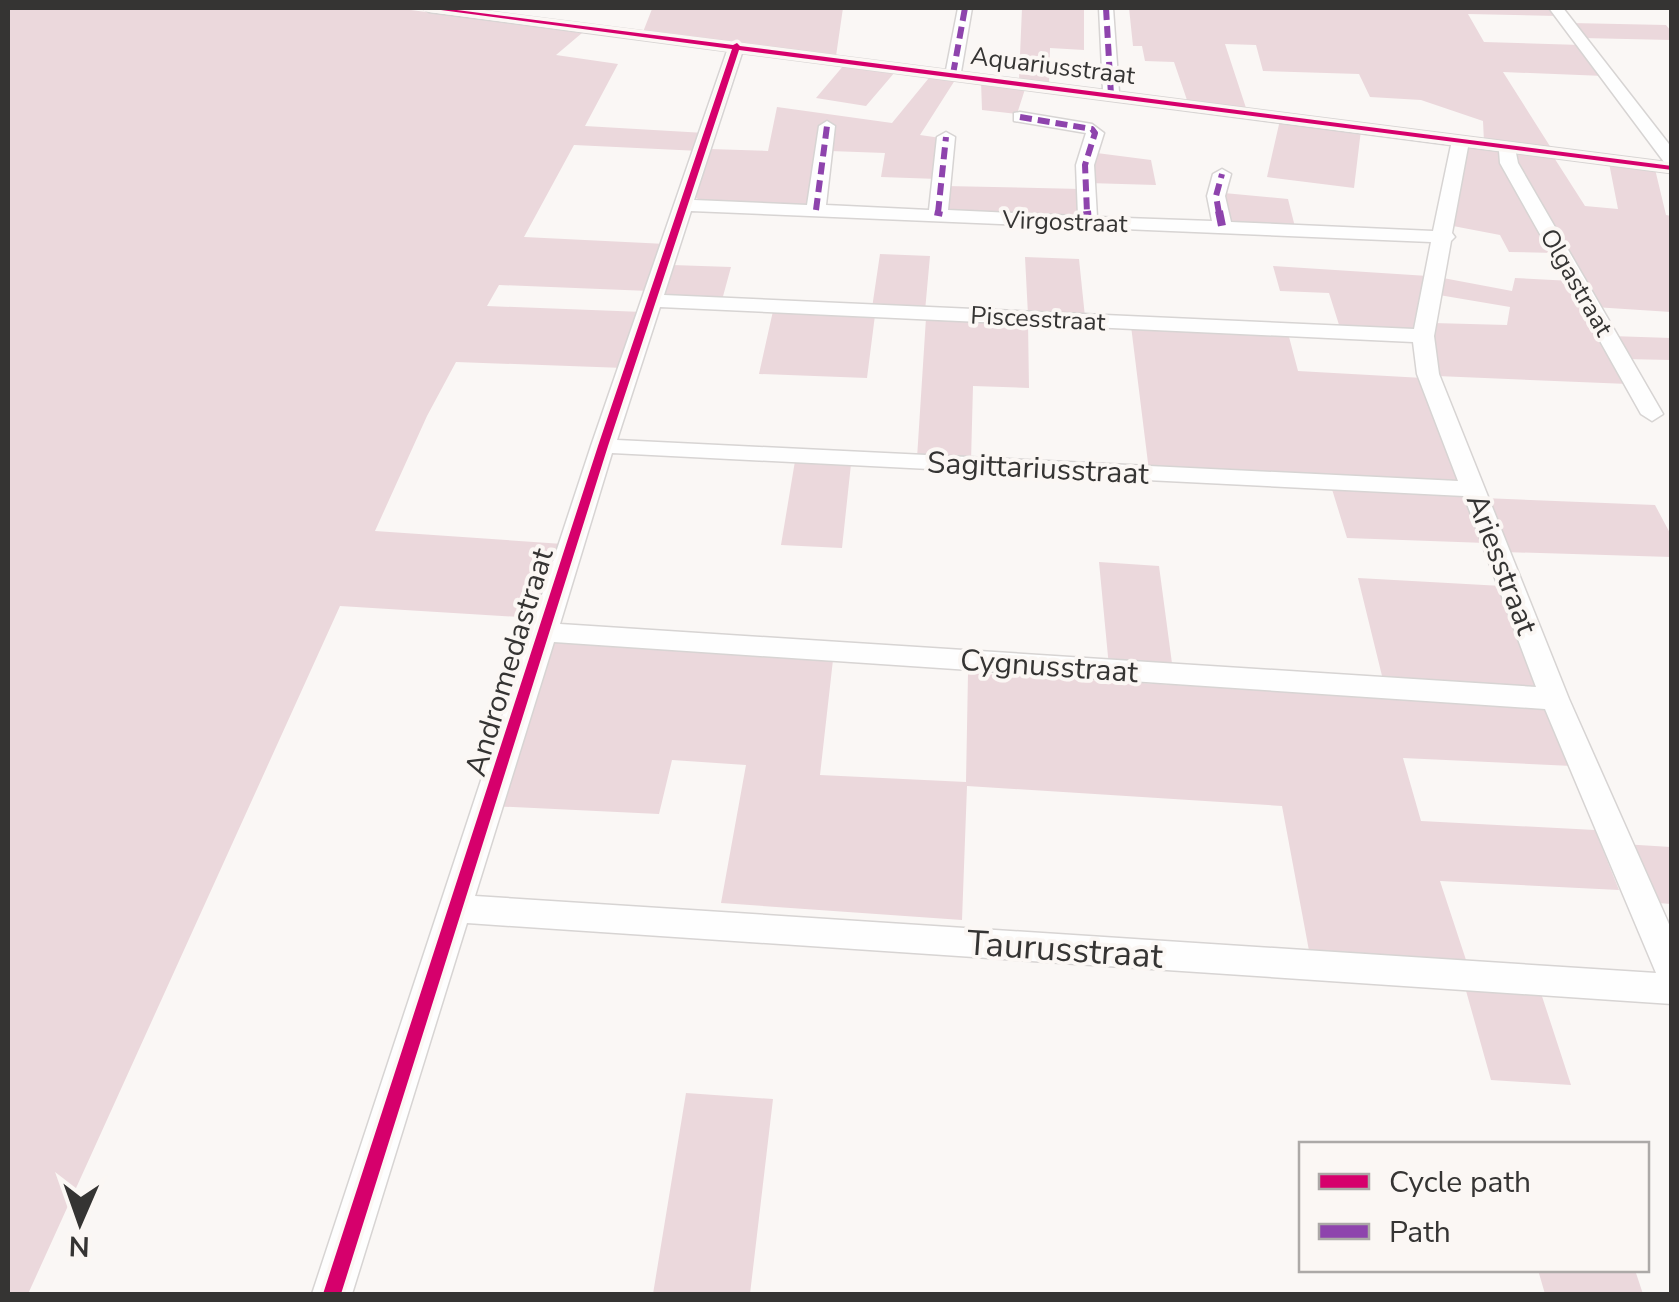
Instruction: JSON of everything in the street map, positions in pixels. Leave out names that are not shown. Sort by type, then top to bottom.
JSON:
[{"type":"street","name":"Aquariusstraat","points":[[439,8],[544,15],[737,46],[1672,168]]},
{"type":"street","points":[[953,74],[965,8]]},
{"type":"street","points":[[1106,8],[1111,94]]},
{"type":"street","points":[[1556,8],[1672,160]]},
{"type":"street","name":"Andromedastraat","points":[[332,1294],[603,446],[737,46]]},
{"type":"street","points":[[1020,117],[1092,129],[1095,133],[1083,166],[1088,222]]},
{"type":"street","points":[[816,210],[827,126]]},
{"type":"street","points":[[938,216],[946,137]]},
{"type":"street","name":"Ariesstraat","points":[[1460,142],[1423,336],[1428,374],[1555,699],[1672,971]]},
{"type":"street","name":"Olgastraat","points":[[1507,148],[1509,163],[1652,414]]},
{"type":"street","points":[[1222,174],[1216,196],[1222,226]]},
{"type":"street","name":"Virgostraat","points":[[686,204],[1444,236]]},
{"type":"street","name":"Piscesstraat","points":[[654,300],[1423,336]]},
{"type":"street","name":"Sagittariusstraat","points":[[603,446],[1472,489]]},
{"type":"street","name":"Cygnusstraat","points":[[544,632],[1555,699]]},
{"type":"street","name":"Taurusstraat","points":[[458,909],[1672,989]]},
{"type":"shaded area","points":[[8,8],[396,8],[582,33],[556,55],[618,64],[585,126],[705,133],[700,151],[574,145],[524,237],[666,244],[649,291],[499,285],[487,306],[643,312],[624,368],[456,362],[375,531],[563,544],[536,618],[340,606],[28,1294],[8,1294]]},
{"type":"shaded area","points":[[610,8],[843,8],[836,56],[643,32],[652,9]]},
{"type":"shaded area","points":[[1022,8],[1084,8],[1084,50],[1050,48],[1049,84],[1019,79]]},
{"type":"shaded area","points":[[1129,8],[1553,8],[1559,16],[1468,14],[1484,42],[1581,45],[1604,76],[1503,72],[1553,151],[1484,142],[1483,121],[1421,100],[1370,97],[1359,74],[1263,71],[1256,45],[1225,44],[1247,111],[1188,103],[1174,62],[1145,61],[1142,46],[1133,46]]},
{"type":"shaded area","points":[[1571,23],[1666,25],[1671,40],[1582,38]]},
{"type":"shaded area","points":[[844,65],[895,72],[866,106],[816,98]]},
{"type":"shaded area","points":[[933,73],[957,77],[920,135],[941,138],[938,179],[881,177],[885,153],[830,151],[835,126],[824,125],[810,206],[701,201],[695,197],[710,149],[768,151],[777,107],[892,123]]},
{"type":"shaded area","points":[[981,81],[1026,86],[1017,114],[982,110]]},
{"type":"shaded area","points":[[1280,120],[1361,130],[1354,188],[1267,177]]},
{"type":"shaded area","points":[[1473,147],[1502,150],[1556,253],[1509,252],[1500,235],[1453,226],[1464,151]]},
{"type":"shaded area","points":[[1513,151],[1553,156],[1585,206],[1618,209],[1609,163],[1655,169],[1666,215],[1671,216],[1671,312],[1594,307],[1514,164]]},
{"type":"shaded area","points":[[1089,152],[1151,160],[1156,185],[1088,183]]},
{"type":"shaded area","points":[[945,186],[1082,189],[1082,218],[944,213]]},
{"type":"shaded area","points":[[1224,193],[1288,199],[1295,227],[1226,222]]},
{"type":"shaded area","points":[[880,254],[930,256],[925,311],[872,308]]},
{"type":"shaded area","points":[[1025,257],[1079,259],[1085,317],[1028,315]]},
{"type":"shaded area","points":[[672,265],[731,267],[722,300],[670,299],[664,295]]},
{"type":"shaded area","points":[[1273,266],[1428,276],[1414,330],[1340,328],[1329,293],[1280,291]]},
{"type":"shaded area","points":[[1443,278],[1512,291],[1515,278],[1572,281],[1628,384],[1437,376],[1433,323],[1507,325],[1510,307],[1439,295]]},
{"type":"shaded area","points":[[773,311],[875,315],[867,378],[759,374]]},
{"type":"shaded area","points":[[926,318],[1028,322],[1029,388],[973,386],[971,461],[917,458]]},
{"type":"shaded area","points":[[1131,326],[1288,333],[1298,371],[1423,378],[1458,482],[1149,471]]},
{"type":"shaded area","points":[[1611,336],[1671,338],[1671,360],[1624,359]]},
{"type":"shaded area","points":[[795,461],[851,464],[842,548],[781,545]]},
{"type":"shaded area","points":[[1331,486],[1463,496],[1486,543],[1347,538]]},
{"type":"shaded area","points":[[1483,498],[1655,505],[1671,535],[1671,557],[1504,552]]},
{"type":"shaded area","points":[[1099,562],[1159,566],[1173,671],[1109,667]]},
{"type":"shaded area","points":[[1358,578],[1502,586],[1540,680],[1537,691],[1384,684]]},
{"type":"shaded area","points":[[554,640],[834,651],[820,775],[966,782],[968,673],[1541,706],[1549,710],[1572,766],[1403,758],[1421,821],[1595,830],[1619,890],[1440,881],[1467,963],[1310,956],[1282,806],[967,786],[962,920],[721,903],[746,765],[672,760],[659,814],[490,806]]},
{"type":"shaded area","points":[[1622,844],[1671,847],[1671,904],[1645,902]]},
{"type":"shaded area","points":[[1463,980],[1538,984],[1571,1085],[1491,1080]]},
{"type":"shaded area","points":[[686,1093],[773,1099],[750,1294],[653,1294]]},
{"type":"shaded area","points":[[1539,1272],[1636,1272],[1643,1294],[1545,1294]]},
{"type":"marked path","points":[[953,74],[965,8]]},
{"type":"marked path","points":[[1106,8],[1111,95]]},
{"type":"marked path","points":[[1020,117],[1092,129],[1095,133],[1085,165],[1088,221]]},
{"type":"marked path","points":[[816,210],[827,126]]},
{"type":"marked path","points":[[938,216],[946,137]]},
{"type":"marked path","points":[[1222,174],[1216,196],[1222,226]]},
{"type":"cycle path","points":[[429,8],[1672,168]]},
{"type":"cycle path","points":[[332,1294],[603,446],[737,45]]}]
